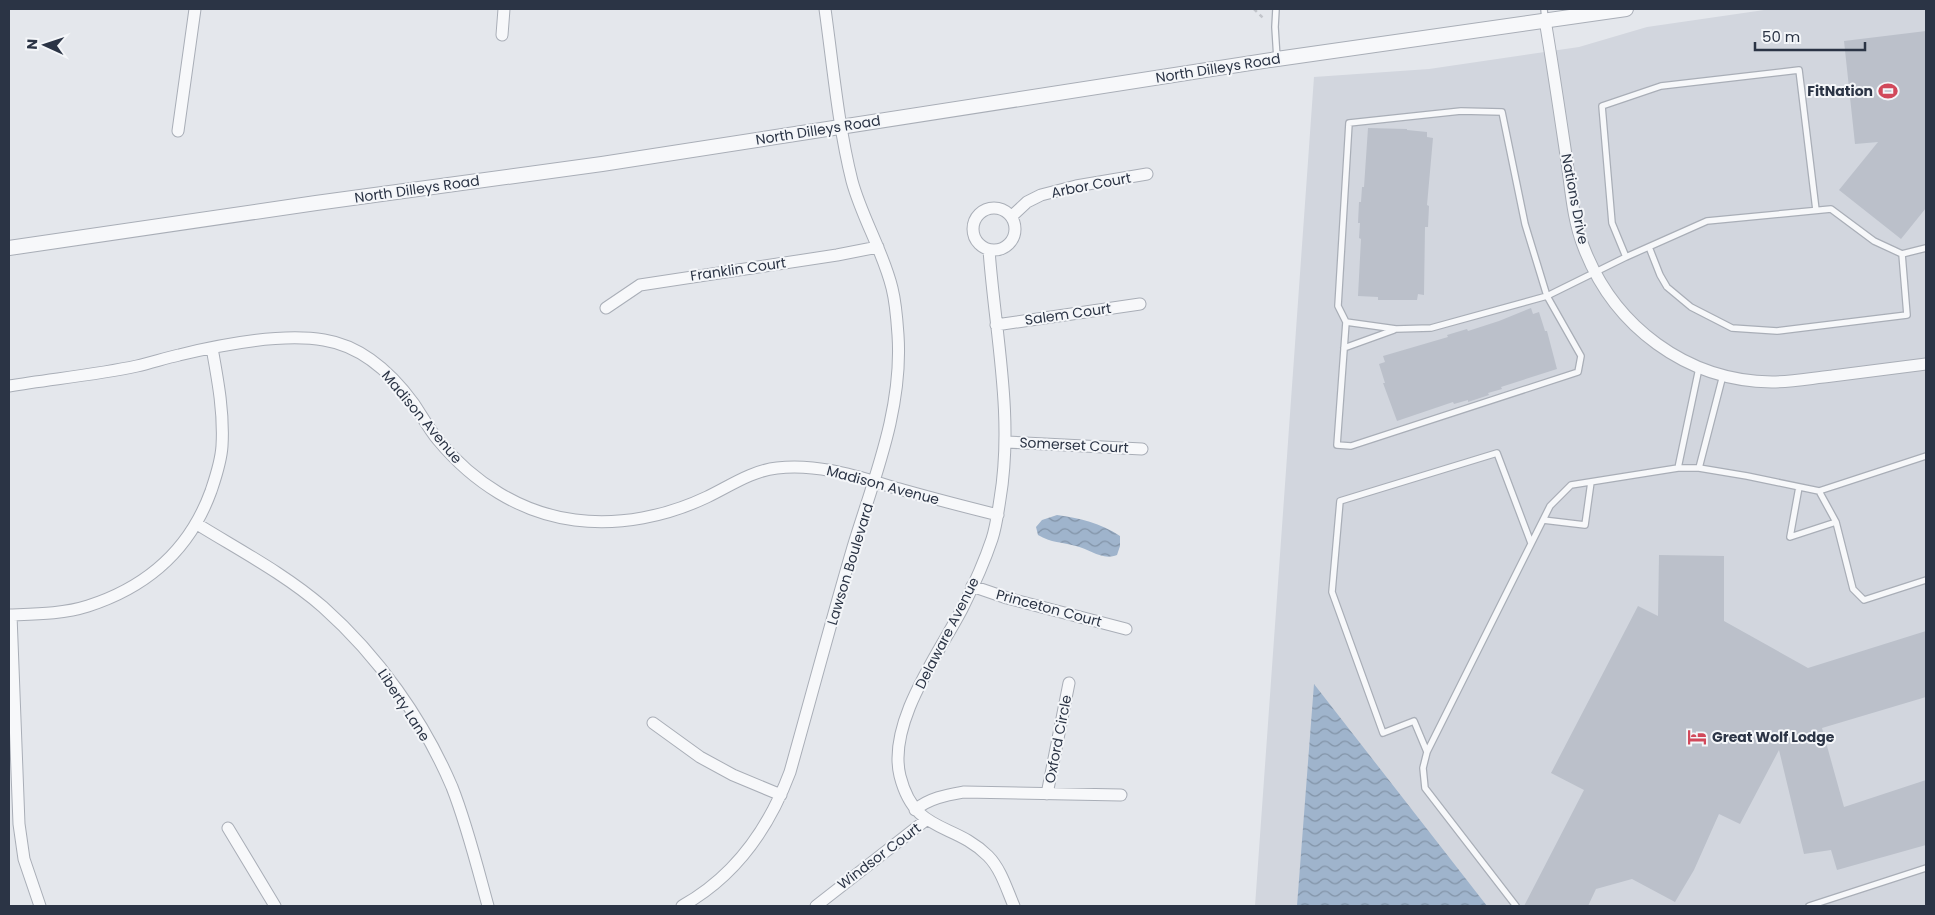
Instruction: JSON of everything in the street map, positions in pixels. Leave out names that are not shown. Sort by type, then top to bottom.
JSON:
[{"type":"street","points":[[178,132],[195,9]]},
{"type":"street","points":[[502,35],[504,9]]},
{"type":"street","name":"Lawson Boulevard","points":[[682,906],[712,887],[746,852],[762,830],[781,795],[790,772],[854,546],[875,482],[895,405],[898,380],[899,338],[892,287],[852,182],[825,9]]},
{"type":"street","name":"North Dilleys Road","points":[[9,248],[602,164],[1277,59],[1544,14],[1626,9]]},
{"type":"street","name":"Nations Drive","points":[[1544,14],[1577,223],[1583,246],[1595,274],[1609,296],[1633,325],[1663,349],[1682,360],[1699,368],[1748,380],[1785,381],[1926,364]]},
{"type":"street","name":"Arbor Court","points":[[1012,216],[1027,202],[1041,195],[1076,186],[1147,174]]},
{"type":"street","points":[[989,208],[999,208],[1012,216],[1015,232],[1010,243],[1002,249],[989,250],[978,243],[974,235],[976,218],[982,211],[989,208]]},
{"type":"street","name":"Franklin Court","points":[[606,308],[640,285],[878,247]]},
{"type":"street","name":"Delaware Avenue","points":[[989,250],[1005,406],[1006,442],[1004,474],[998,515],[992,539],[961,610],[922,678],[905,721],[898,750],[898,766],[909,802],[926,820],[967,839],[990,858],[1001,876],[1014,906]]},
{"type":"street","name":"Salem Court","points":[[996,325],[1140,304]]},
{"type":"street","name":"Madison Avenue","points":[[9,386],[138,366],[212,348],[287,337],[325,340],[364,356],[380,367],[399,385],[436,438],[469,472],[498,493],[540,512],[574,520],[633,520],[667,512],[705,498],[754,474],[772,469],[798,466],[830,469],[957,506],[998,515]]},
{"type":"street","points":[[40,906],[24,859],[19,824],[10,615],[48,613],[87,606],[126,591],[164,564],[186,539],[203,511],[218,472],[222,448],[223,422],[212,348]]},
{"type":"street","name":"Somerset Court","points":[[1006,442],[1142,449]]},
{"type":"street","name":"Liberty Lane","points":[[196,524],[258,562],[322,606],[386,674],[417,719],[453,790],[473,851],[488,906]]},
{"type":"street","name":"Princeton Court","points":[[972,586],[1006,598],[1126,629]]},
{"type":"street","name":"Oxford Circle","points":[[1047,794],[1069,683]]},
{"type":"street","points":[[652,723],[700,756],[733,775],[781,795]]},
{"type":"street","name":"Oxford Circle","points":[[916,810],[923,803],[942,796],[964,792],[1121,795]]},
{"type":"street","name":"Windsor Court","points":[[816,906],[926,820]]},
{"type":"street","points":[[228,828],[274,906]]},
{"type":"lane","points":[[1276,9],[1277,59]]},
{"type":"lane","points":[[1626,257],[1612,223],[1602,106],[1661,86],[1799,70],[1816,210]]},
{"type":"lane","points":[[1461,111],[1502,112],[1524,224],[1547,296],[1581,356],[1578,372],[1351,446],[1337,445],[1346,322],[1338,306],[1349,123],[1461,111]]},
{"type":"lane","points":[[1346,322],[1396,329],[1431,328],[1547,296],[1595,274],[1626,257],[1707,222],[1831,209],[1874,242],[1902,254],[1926,248]]},
{"type":"lane","points":[[1649,247],[1667,287],[1690,307],[1732,328],[1777,331],[1907,315],[1902,254]]},
{"type":"lane","points":[[1344,348],[1396,329]]},
{"type":"lane","points":[[1678,468],[1699,368]]},
{"type":"lane","points":[[1699,468],[1723,375]]},
{"type":"lane","points":[[1426,752],[1414,721],[1383,732],[1332,592],[1340,501],[1497,453],[1531,543]]},
{"type":"lane","points":[[1516,906],[1425,788],[1423,768],[1426,752],[1550,506],[1571,485],[1678,468],[1699,468],[1819,491],[1926,456]]},
{"type":"lane","points":[[1543,520],[1585,525],[1591,482]]},
{"type":"lane","points":[[1799,487],[1790,537],[1836,522]]},
{"type":"lane","points":[[1819,491],[1836,522],[1853,589],[1864,600],[1926,580]]},
{"type":"lane","points":[[1809,906],[1926,868]]},
{"type":"path","points":[[1254,9],[1275,27]]},
{"type":"shaded area","points":[[1771,9],[1926,9],[1926,906],[1255,906],[1314,77],[1429,69],[1579,47],[1647,27]]},
{"type":"water","points":[[1057,515],[1090,522],[1120,536],[1120,546],[1117,555],[1101,556],[1081,547],[1052,541],[1038,535],[1036,527],[1042,520]]},
{"type":"water","points":[[1314,684],[1487,906],[1297,906]]},
{"type":"building","name":"FitNation","points":[[1926,31],[1926,208],[1901,239],[1839,190],[1878,142],[1855,144],[1844,41]]},
{"type":"building","points":[[1368,128],[1407,129],[1427,132],[1427,137],[1433,138],[1427,205],[1429,206],[1428,227],[1425,227],[1424,295],[1418,294],[1417,300],[1378,300],[1378,297],[1358,296],[1361,239],[1359,238],[1360,223],[1358,223],[1359,202],[1361,202],[1362,187],[1364,187]]},
{"type":"building","points":[[1531,308],[1533,314],[1539,312],[1545,331],[1547,331],[1557,369],[1501,387],[1502,389],[1488,393],[1489,395],[1468,402],[1468,400],[1454,404],[1453,402],[1397,421],[1383,383],[1385,383],[1379,364],[1385,362],[1383,356],[1448,337],[1447,335],[1467,329],[1468,331],[1499,321]]},
{"type":"building","name":"Great Wolf Lodge","points":[[1659,555],[1724,556],[1724,621],[1808,668],[1926,631],[1926,697],[1822,728],[1844,807],[1926,780],[1926,845],[1837,870],[1831,850],[1804,854],[1779,750],[1740,824],[1719,814],[1694,870],[1675,902],[1632,879],[1596,889],[1588,906],[1524,906],[1584,790],[1551,773],[1638,606],[1658,616]]},
{"type":"place","name":"FitNation","points":[[1888,91]]},
{"type":"place","name":"Great Wolf Lodge","points":[[1697,737]]}]
